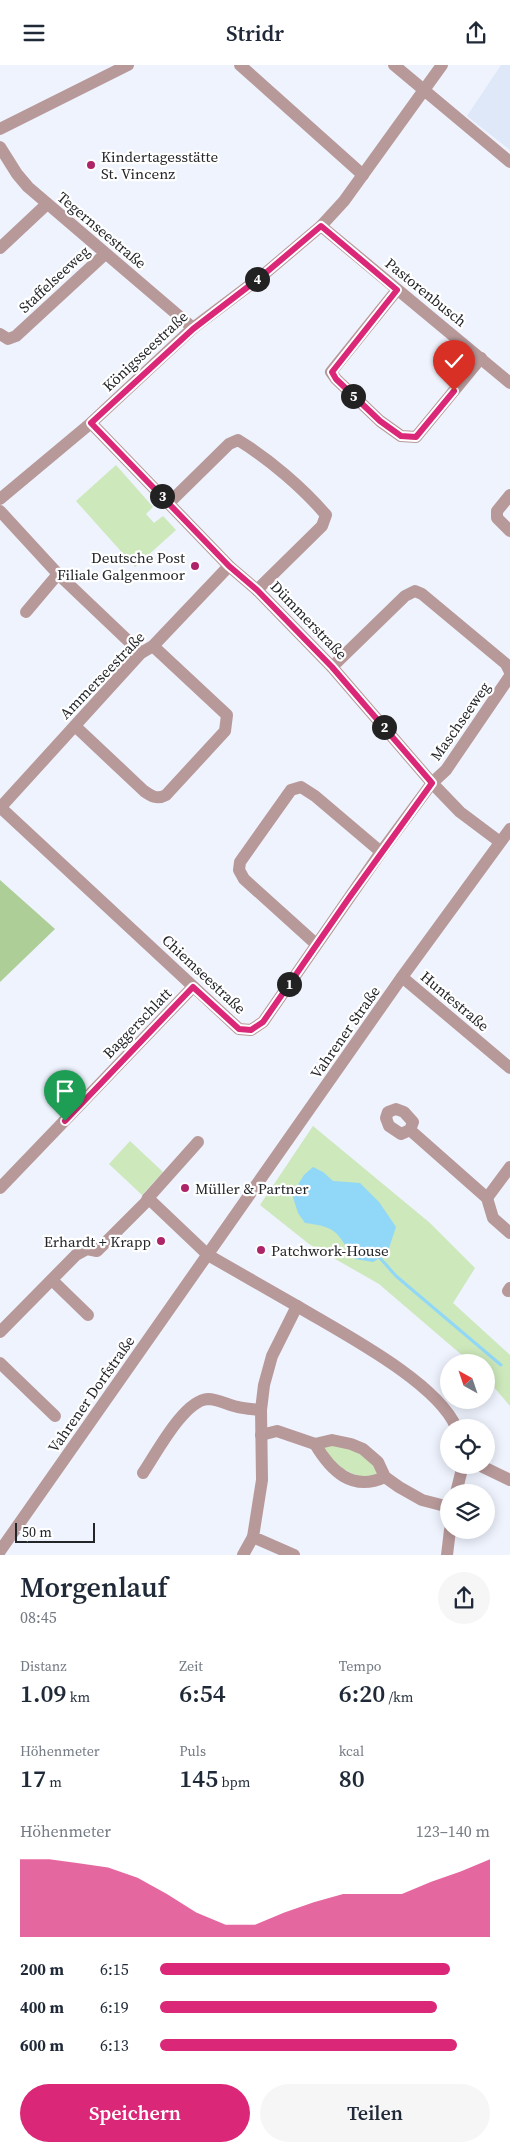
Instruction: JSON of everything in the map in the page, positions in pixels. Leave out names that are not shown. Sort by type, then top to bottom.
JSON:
[{"type":"street","points":[[0,129],[128,65]]},
{"type":"street","points":[[240,65],[363,175]]},
{"type":"street","points":[[394,65],[510,162]]},
{"type":"street","name":"Königsseestraße","points":[[0,499],[91,423],[193,329],[262,276],[321,226],[344,201],[442,65]]},
{"type":"street","name":"Tegernseestraße","points":[[0,147],[17,174],[46,204],[193,329]]},
{"type":"street","points":[[0,248],[46,204]]},
{"type":"street","name":"Pastorenbusch","points":[[321,226],[510,383]]},
{"type":"street","name":"Staffelseeweg","points":[[0,334],[8,339],[16,337],[105,254]]},
{"type":"street","points":[[397,290],[332,372],[336,379],[380,421],[401,436],[416,437],[481,358]]},
{"type":"street","name":"Dümmerstraße","points":[[91,423],[229,566],[257,590],[332,667],[432,783],[460,812],[500,842]]},
{"type":"street","points":[[169,503],[229,443],[238,440],[251,448],[313,500],[326,515],[322,526],[257,590]]},
{"type":"street","points":[[510,495],[497,511],[497,518],[510,531]]},
{"type":"street","points":[[0,511],[58,574],[141,653]]},
{"type":"street","name":"Ammerseestraße","points":[[0,808],[141,653],[153,646],[229,566]]},
{"type":"street","points":[[26,612],[58,574]]},
{"type":"street","points":[[332,667],[405,596],[415,591],[422,594],[506,664],[510,672]]},
{"type":"street","points":[[75,726],[144,791],[154,797],[166,795],[225,731],[227,715],[153,646]]},
{"type":"street","name":"Maschseeweg","points":[[432,783],[446,770],[510,676]]},
{"type":"street","name":"Chiemseestraße","points":[[0,808],[239,1029],[251,1030],[263,1022],[381,852],[432,783]]},
{"type":"street","points":[[316,944],[244,879],[239,870],[240,862],[291,790],[301,787],[381,852]]},
{"type":"street","name":"Vahrener Straße","points":[[208,1255],[402,977],[510,829]]},
{"type":"street","name":"Huntestraße","points":[[402,977],[510,1069]]},
{"type":"street","name":"Baggerschlatt","points":[[0,1188],[193,987]]},
{"type":"street","points":[[410,1131],[487,1197],[492,1219],[510,1233]]},
{"type":"street","points":[[0,1332],[76,1255],[87,1249],[97,1251],[146,1202],[198,1142]]},
{"type":"street","points":[[487,1197],[510,1167]]},
{"type":"street","points":[[148,1198],[208,1255],[381,1356],[436,1398],[453,1419]]},
{"type":"street","name":"Vahrener Dorfstraße","points":[[0,1551],[208,1255]]},
{"type":"street","points":[[52,1280],[88,1315]]},
{"type":"street","points":[[243,1555],[253,1537],[262,1480],[261,1410],[264,1385],[272,1357],[296,1306]]},
{"type":"street","points":[[0,1363],[55,1416]]},
{"type":"street","points":[[143,1473],[179,1419],[189,1408],[201,1401],[211,1399],[238,1407],[261,1410]]},
{"type":"street","points":[[261,1435],[277,1431],[315,1444],[332,1440],[351,1444],[363,1449],[378,1462],[385,1477],[398,1487],[422,1499],[440,1504]]},
{"type":"street","points":[[315,1444],[327,1463],[344,1477],[368,1483],[385,1477]]},
{"type":"street","points":[[495,1472],[510,1479]]},
{"type":"street","points":[[253,1537],[294,1555]]},
{"type":"street","points":[[447,1555],[449,1539]]},
{"type":"shaded area","points":[[501,65],[510,65],[510,150],[467,116]]},
{"type":"green space","points":[[116,465],[153,507],[146,514],[154,523],[163,516],[176,530],[135,567],[76,501]]},
{"type":"green space","points":[[0,880],[55,929],[0,982]]},
{"type":"green space","points":[[313,1126],[430,1223],[475,1268],[453,1303],[510,1355],[510,1406],[495,1388],[495,1354],[461,1354],[379,1284],[309,1244],[260,1205]]},
{"type":"green space","points":[[130,1141],[163,1172],[142,1195],[109,1164]]},
{"type":"green space","points":[[322,1444],[346,1445],[376,1465],[378,1477],[363,1479],[330,1462]]},
{"type":"water","points":[[313,1167],[323,1172],[333,1181],[360,1183],[379,1202],[396,1227],[387,1254],[373,1262],[355,1259],[340,1237],[331,1229],[305,1223],[298,1213],[292,1194],[304,1175]]},
{"type":"waterway","points":[[380,1258],[396,1276],[501,1365]]},
{"type":"place","name":"Kindertagesstätte St. Vincenz","points":[[91,165]]},
{"type":"place","name":"Deutsche Post Filiale Galgenmoor","points":[[195,566]]},
{"type":"place","name":"Müller & Partner","points":[[185,1188]]},
{"type":"place","name":"Erhardt + Krapp","points":[[161,1241]]},
{"type":"place","name":"Patchwork-House","points":[[261,1250]]},
{"type":"route","points":[[65,1121],[193,987],[239,1029],[251,1030],[263,1022],[381,852],[432,783],[332,667],[257,590],[229,566],[91,423],[193,329],[262,276],[321,226],[397,290],[332,372],[336,379],[380,421],[401,436],[416,437],[454,391]]}]
